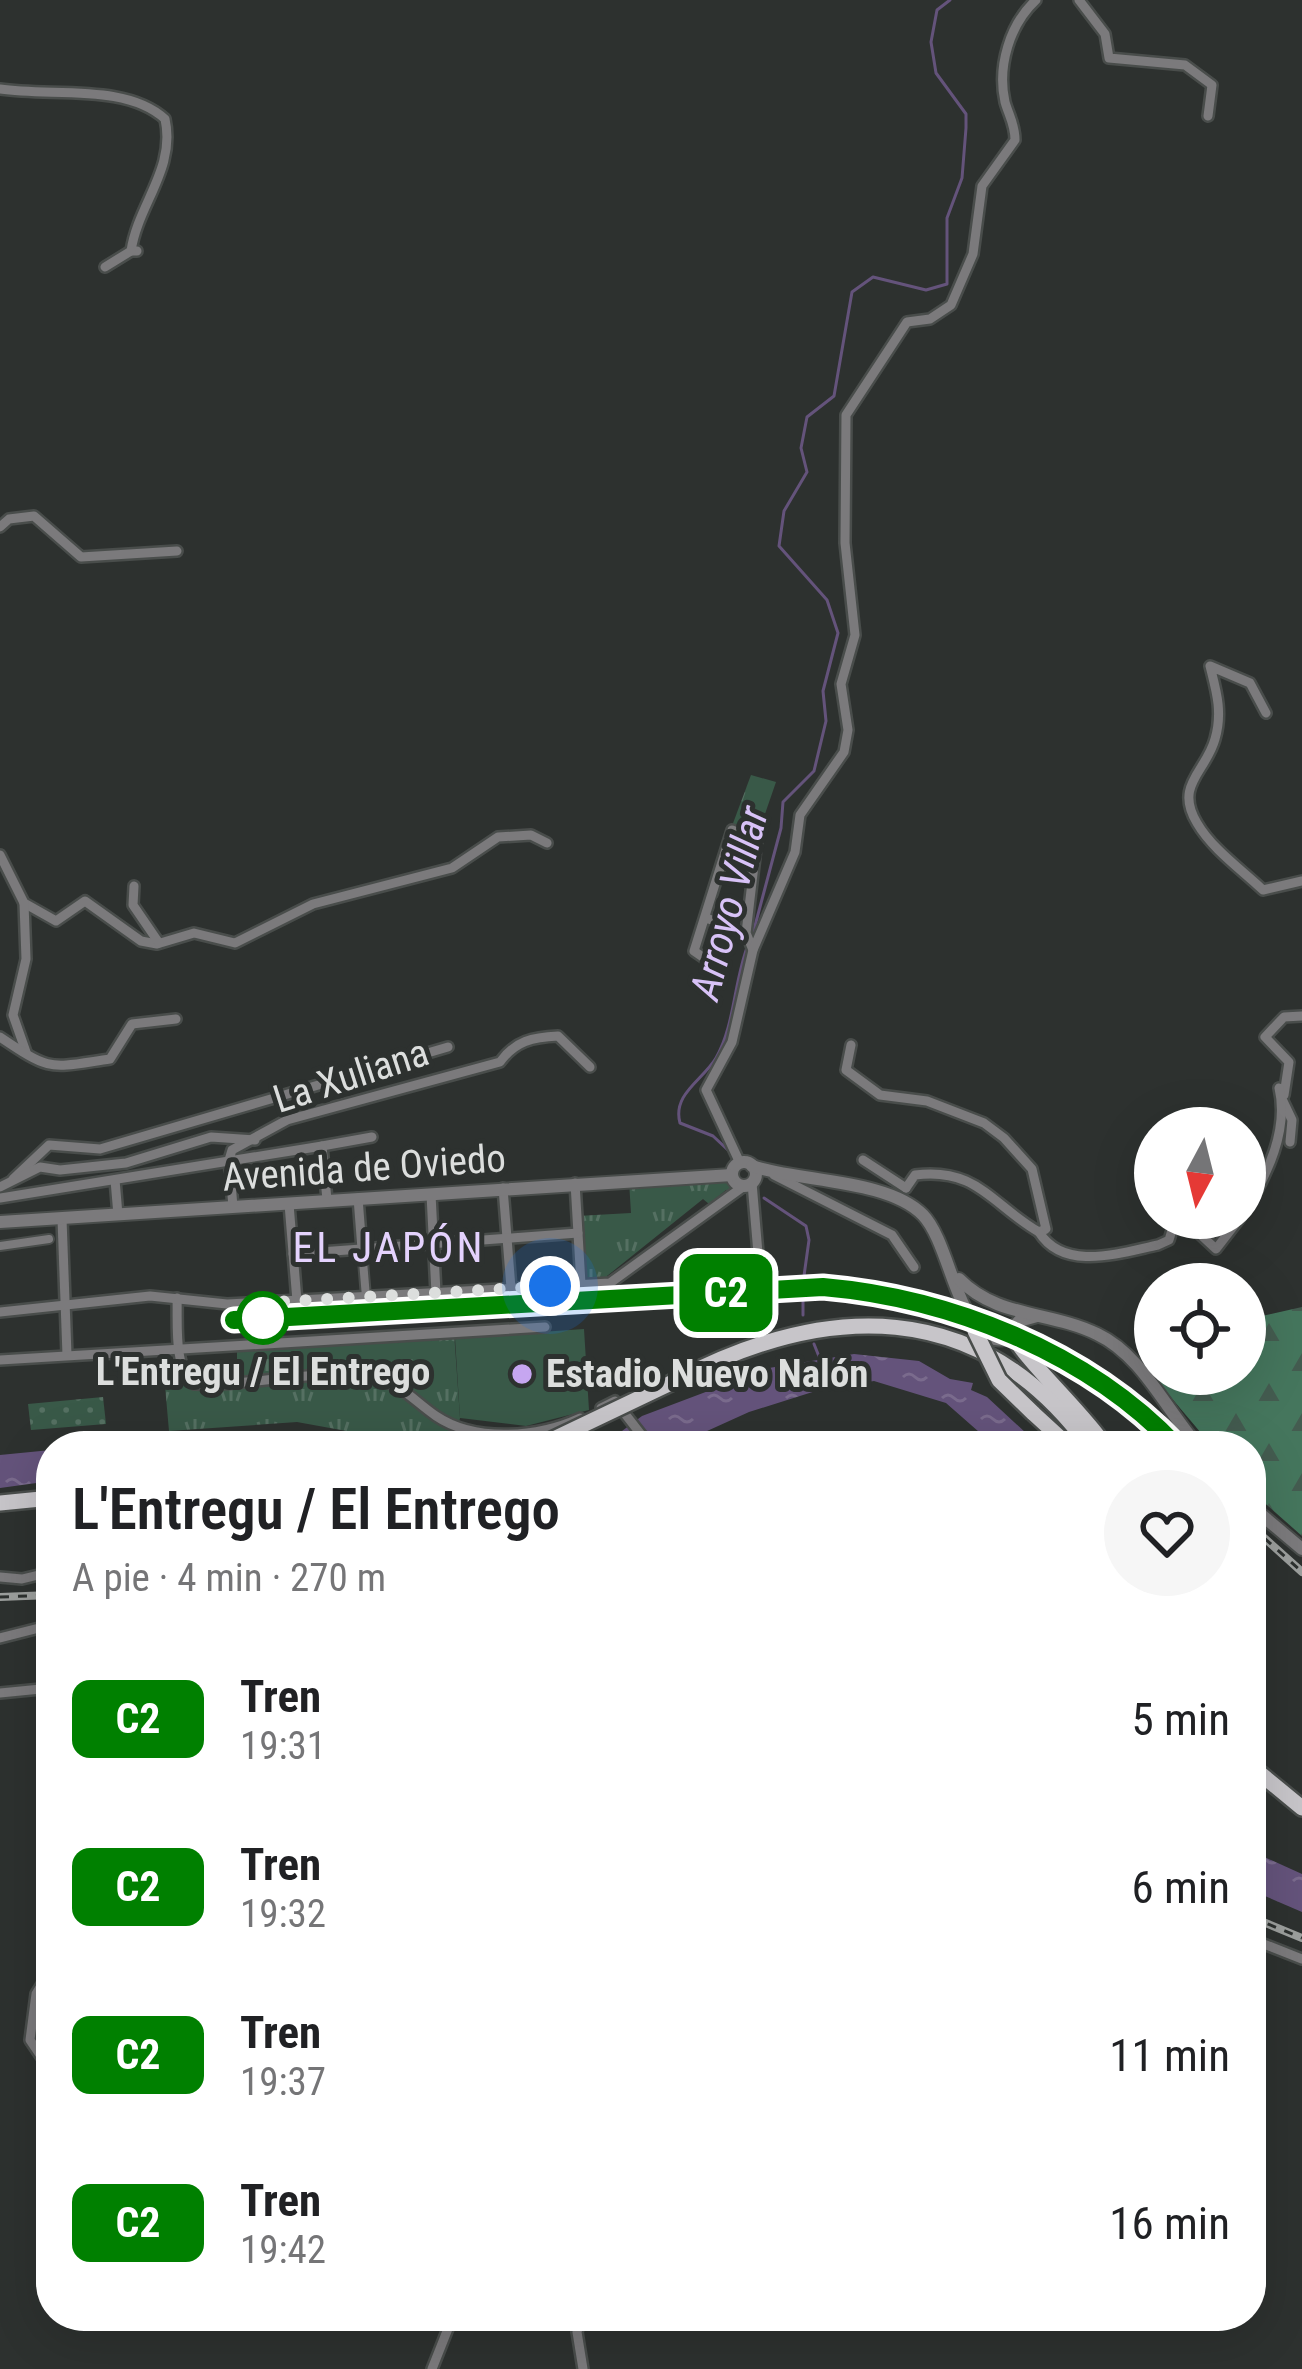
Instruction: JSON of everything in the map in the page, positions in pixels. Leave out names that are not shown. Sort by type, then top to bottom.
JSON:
[{"type":"main road","points":[[570,1431],[776,1335],[835,1325],[888,1326],[943,1338],[1000,1364],[1049,1400],[1077,1431]]},
{"type":"main road","points":[[980,1328],[999,1380],[1053,1431]]},
{"type":"main road","points":[[1013,1330],[1019,1349],[1058,1384],[1094,1431]]},
{"type":"main road","points":[[0,1503],[36,1499]]},
{"type":"main road","points":[[1266,1778],[1302,1808]]},
{"type":"street","points":[[751,945],[795,851],[800,815],[829,779],[844,752],[848,730],[841,684],[855,635],[844,543],[846,415],[907,322],[942,313],[968,274],[982,186],[1015,140],[1004,97],[1007,49],[1019,16],[1036,0]]},
{"type":"street","points":[[1079,0],[1105,34],[1109,58],[1197,69],[1212,85],[1208,116]]},
{"type":"street","points":[[0,89],[117,98],[150,105],[165,119],[164,168],[139,220],[134,251],[106,267]]},
{"type":"street","points":[[0,527],[9,519],[34,516],[81,557],[177,551]]},
{"type":"street","points":[[1266,713],[1250,683],[1210,666],[1219,691],[1218,726],[1210,752],[1190,782],[1188,800],[1202,831],[1263,890],[1302,881]]},
{"type":"street","points":[[706,919],[724,924],[720,958],[710,962],[694,951],[732,830],[757,840],[751,945],[732,1042],[706,1090],[743,1178],[759,1265],[752,1277],[741,1278]]},
{"type":"street","points":[[25,903],[56,921],[85,901],[141,941],[159,943],[194,933],[244,942],[313,904],[452,868],[498,837],[531,835],[547,844]]},
{"type":"street","points":[[0,855],[25,903],[26,959],[13,1015],[26,1052]]},
{"type":"street","points":[[134,886],[134,905],[159,943]]},
{"type":"street","points":[[1266,1171],[1280,1131],[1288,1062],[1265,1036],[1284,1018],[1302,1016]]},
{"type":"street","points":[[0,1037],[40,1065],[105,1060],[113,1055],[127,1026],[156,1017],[176,1018]]},
{"type":"street","name":"La Xuliana","points":[[229,1160],[232,1150],[286,1120],[500,1062],[516,1044],[559,1036],[590,1067]]},
{"type":"street","points":[[851,1045],[844,1056],[846,1070],[880,1095],[927,1100],[984,1123],[1019,1152],[1040,1196],[1046,1222],[1040,1232]]},
{"type":"street","name":"La Xuliana","points":[[14,1179],[49,1144],[100,1149],[448,1046]]},
{"type":"street","points":[[1282,1096],[1293,1123],[1289,1142]]},
{"type":"street","points":[[0,1198],[372,1136]]},
{"type":"street","points":[[0,1187],[40,1167],[84,1168],[160,1156],[211,1137],[255,1140]]},
{"type":"street","points":[[322,1146],[327,1200]]},
{"type":"street","points":[[229,1160],[233,1207]]},
{"type":"street","points":[[862,1160],[906,1188],[911,1205],[934,1228],[980,1328],[1000,1341],[1037,1316]]},
{"type":"street","points":[[780,1175],[892,1235],[914,1267]]},
{"type":"street","name":"Avenida de Oviedo","points":[[0,1222],[58,1231],[118,1215],[575,1183],[780,1175],[911,1205]]},
{"type":"street","points":[[906,1188],[915,1175],[965,1178],[1040,1232],[1055,1251],[1070,1257],[1159,1245],[1164,1239]]},
{"type":"street","points":[[0,1312],[173,1297],[226,1304],[616,1282],[743,1178]]},
{"type":"street","points":[[115,1180],[118,1215]]},
{"type":"street","points":[[575,1183],[581,1285]]},
{"type":"street","points":[[503,1188],[511,1288]]},
{"type":"street","points":[[430,1194],[436,1293]]},
{"type":"street","points":[[358,1198],[366,1297]]},
{"type":"street","points":[[289,1204],[297,1300]]},
{"type":"street","points":[[0,1246],[58,1231],[67,1355]]},
{"type":"street","points":[[293,1254],[578,1233]]},
{"type":"street","points":[[954,1274],[1002,1309],[1037,1316],[1112,1343],[1185,1431]]},
{"type":"street","points":[[173,1297],[184,1376],[194,1384],[372,1377],[401,1388],[445,1421],[478,1431],[546,1430],[615,1401],[639,1431]]},
{"type":"street","points":[[980,1328],[1002,1309]]},
{"type":"street","points":[[1002,1309],[1013,1330]]},
{"type":"street","points":[[0,1360],[545,1327]]},
{"type":"street","points":[[1266,1519],[1302,1550]]},
{"type":"street","points":[[0,1577],[36,1576]]},
{"type":"street","points":[[0,1638],[36,1629]]},
{"type":"street","points":[[0,1693],[36,1689]]},
{"type":"street","points":[[1266,1945],[1302,1959]]},
{"type":"street","points":[[36,1994],[30,2040],[36,2049]]},
{"type":"street","points":[[432,2369],[447,2331]]},
{"type":"street","points":[[577,2331],[583,2369]]},
{"type":"green space","points":[[751,775],[776,782],[758,834],[732,826]]},
{"type":"green space","points":[[733,1179],[732,1194],[726,1190],[709,1204],[703,1199],[607,1276],[610,1283],[581,1284],[577,1216],[631,1213],[629,1181]]},
{"type":"green space","points":[[1302,1307],[1302,1536],[1266,1504],[1266,1431],[1199,1431],[1169,1395],[1266,1395],[1266,1315]]},
{"type":"green space","name":"Estadio Nuevo Nalón","points":[[584,1329],[589,1410],[526,1426],[460,1418],[455,1338]]},
{"type":"green space","points":[[454,1332],[457,1431],[346,1431],[297,1422],[169,1431],[163,1363],[237,1361],[237,1347]]},
{"type":"green space","points":[[103,1397],[106,1424],[31,1430],[28,1404]]},
{"type":"water","points":[[854,1354],[919,1361],[950,1379],[973,1383],[971,1390],[987,1397],[1024,1431],[978,1431],[946,1403],[874,1381],[822,1389],[707,1431],[622,1431],[642,1416],[769,1368]]},
{"type":"water","points":[[36,1451],[36,1483],[0,1488],[0,1455]]},
{"type":"water","points":[[1266,1858],[1302,1874],[1302,1912],[1266,1896]]},
{"type":"waterway","name":"Arroyo Villar","points":[[752,937],[781,828],[783,802],[814,771],[826,721],[823,691],[838,633],[827,600],[779,546],[784,511],[807,472],[801,448],[807,417],[834,396],[852,292],[873,277],[926,290],[947,284],[947,218],[962,178],[966,114],[936,73],[931,42],[937,10],[950,0]]},
{"type":"waterway","name":"Arroyo Villar","points":[[729,1151],[713,1136],[680,1123],[679,1113],[684,1095],[722,1045],[748,945]]},
{"type":"waterway","name":"Arroyo Villar","points":[[764,1198],[806,1226],[809,1240],[803,1283]]},
{"type":"waterway","name":"Arroyo Villar","points":[[803,1291],[803,1315]]},
{"type":"waterway","name":"Arroyo Villar","points":[[814,1344],[820,1359]]},
{"type":"railway","points":[[229,1320],[823,1287],[907,1297],[959,1315]]},
{"type":"railway","points":[[1025,1342],[1123,1399],[1158,1431]]},
{"type":"railway","points":[[1266,1540],[1302,1572]]},
{"type":"railway","points":[[0,1597],[36,1596]]},
{"type":"railway","points":[[1266,1923],[1302,1938]]},
{"type":"train","name":"C2","points":[[234,1320],[823,1287],[866,1291],[907,1297],[1025,1342],[1123,1399],[1160,1431]]},
{"type":"place","name":"L'Entregu / El Entrego","points":[[263,1318]]},
{"type":"place","name":"Estadio Nuevo Nalón","points":[[522,1374]]},
{"type":"district","name":"EL JAPÓN","points":[[389,1247]]},
{"type":"route","points":[[263,1318],[257,1303],[550,1286]]}]
